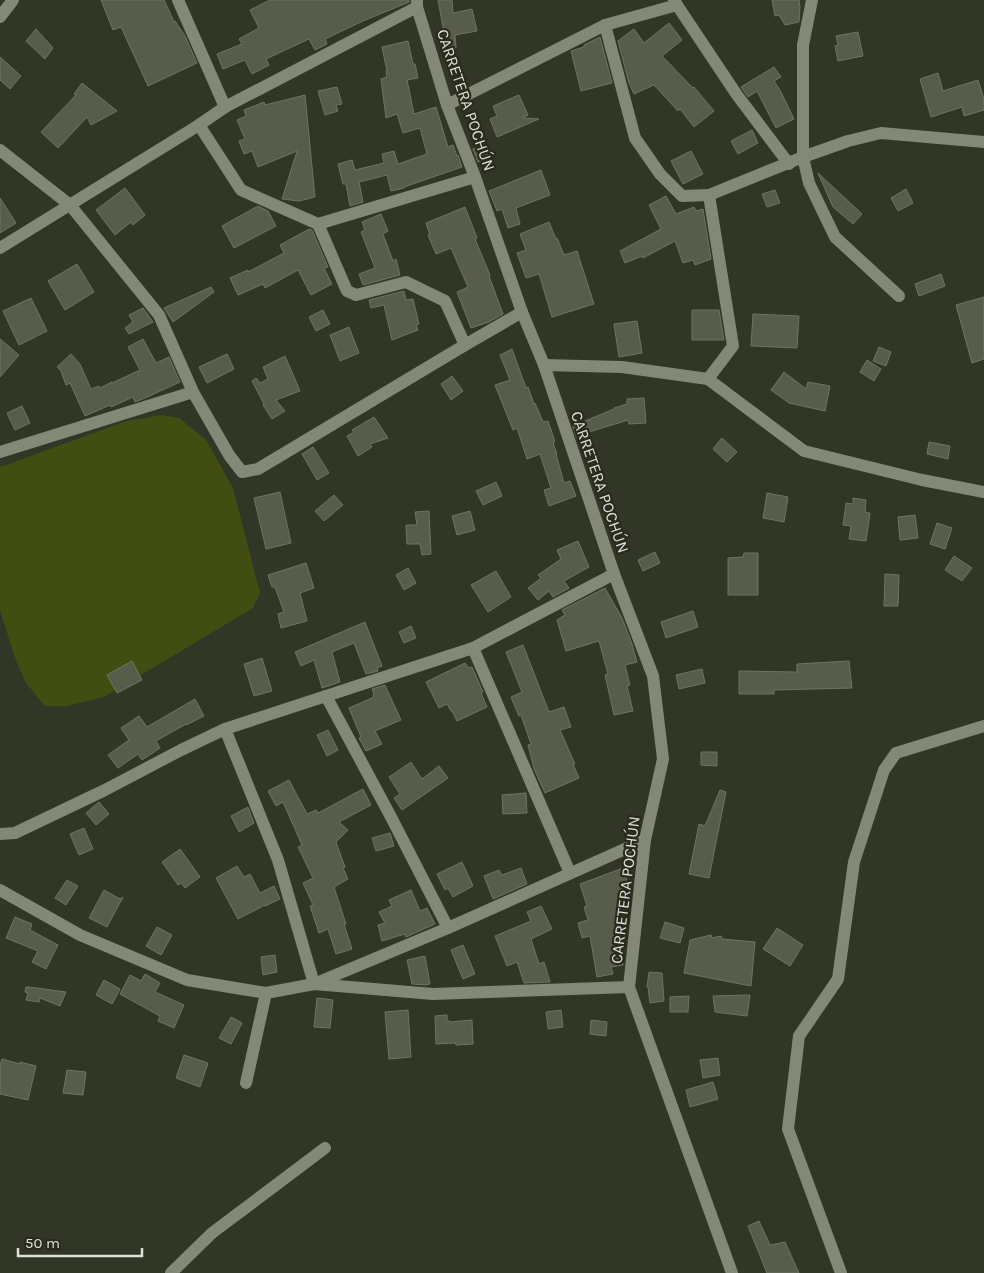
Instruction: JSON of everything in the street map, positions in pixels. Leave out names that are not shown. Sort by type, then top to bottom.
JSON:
[{"type":"street","points":[[0,17],[13,0]]},
{"type":"street","points":[[178,0],[225,107]]},
{"type":"street","points":[[812,0],[803,46],[804,157],[809,183],[835,237],[899,296]]},
{"type":"street","points":[[0,248],[225,107],[417,3]]},
{"type":"street","name":"CARRETERA POCHÚN","points":[[417,3],[447,105],[475,177],[522,312],[544,365],[614,574],[653,676],[663,759],[645,840],[629,987]]},
{"type":"street","points":[[447,105],[605,25],[676,3],[737,95],[789,164]]},
{"type":"street","points":[[605,25],[635,138],[660,174],[682,196],[708,195],[848,141],[881,133],[984,142]]},
{"type":"street","points":[[199,125],[242,190],[318,224],[475,177]]},
{"type":"street","points":[[0,150],[70,205],[159,315],[193,392],[229,455],[242,472],[258,469],[522,312]]},
{"type":"street","points":[[708,195],[733,346],[708,379]]},
{"type":"street","points":[[318,224],[347,291],[356,295],[406,282],[445,301],[465,345]]},
{"type":"street","points":[[544,365],[622,367],[708,379],[804,451],[922,480],[984,492]]},
{"type":"street","points":[[1,448],[193,392]]},
{"type":"street","points":[[0,834],[15,833],[225,729],[473,648],[614,574]]},
{"type":"street","points":[[473,648],[570,873]]},
{"type":"street","points":[[326,696],[448,928]]},
{"type":"street","points":[[841,1273],[788,1129],[799,1036],[838,979],[854,862],[884,770],[896,753],[984,726]]},
{"type":"street","points":[[225,729],[278,860],[314,984]]},
{"type":"street","points":[[0,890],[80,935],[188,980],[266,993],[314,984],[448,928],[645,840]]},
{"type":"street","points":[[314,984],[433,994],[629,987],[732,1273]]},
{"type":"street","points":[[246,1083],[266,993]]},
{"type":"street","points":[[171,1273],[212,1233],[324,1148]]},
{"type":"green space","points":[[162,415],[179,418],[206,440],[233,488],[260,593],[253,608],[104,697],[67,706],[45,706],[26,683],[15,658],[0,610],[0,467],[127,421]]},
{"type":"building","points":[[101,0],[164,0],[174,22],[185,36],[197,63],[148,86],[121,27],[113,30]]},
{"type":"building","points":[[270,0],[409,0],[409,2],[325,39],[327,44],[315,50],[309,39],[266,59],[269,65],[252,74],[245,60],[223,69],[217,54],[242,44],[239,39],[259,28],[250,10]]},
{"type":"building","points":[[438,0],[452,0],[453,13],[472,9],[477,31],[455,35],[456,48],[447,49]]},
{"type":"building","points":[[772,0],[799,0],[799,22],[785,25],[779,15],[775,16]]},
{"type":"building","points":[[669,23],[682,40],[662,56],[694,87],[714,111],[694,127],[680,109],[678,111],[654,85],[634,94],[629,83],[618,41],[634,29],[644,43]]},
{"type":"building","points":[[36,29],[53,48],[45,59],[26,41]]},
{"type":"building","points":[[858,32],[863,56],[838,61],[835,46],[838,45],[836,36]]},
{"type":"building","points":[[600,37],[612,83],[581,91],[571,51],[584,47],[584,45]]},
{"type":"building","points":[[408,41],[418,78],[407,80],[414,114],[436,107],[448,147],[453,145],[462,167],[391,191],[387,175],[359,182],[363,202],[350,206],[346,184],[343,184],[338,164],[352,160],[355,170],[384,163],[382,154],[394,151],[398,164],[427,154],[420,128],[403,133],[397,114],[386,118],[381,79],[387,77],[387,71],[382,47]]},
{"type":"building","points":[[0,57],[21,76],[10,89],[0,80]]},
{"type":"building","points":[[774,67],[781,77],[774,81],[794,119],[776,128],[757,91],[748,97],[741,87]]},
{"type":"building","points":[[938,73],[943,91],[978,80],[984,99],[984,110],[964,116],[962,107],[931,117],[920,79]]},
{"type":"building","points":[[82,83],[117,111],[91,125],[87,117],[58,148],[41,132],[76,95],[74,94]]},
{"type":"building","points":[[337,87],[342,104],[336,105],[338,111],[325,115],[318,91]]},
{"type":"building","points":[[305,95],[315,197],[299,201],[282,199],[297,151],[258,167],[252,151],[244,154],[239,141],[245,139],[237,120],[246,116],[244,110],[264,102],[265,105]]},
{"type":"building","points":[[519,95],[528,115],[523,118],[539,119],[497,137],[490,119],[497,116],[493,106]]},
{"type":"building","points":[[752,130],[758,143],[738,154],[731,141]]},
{"type":"building","points":[[484,145],[488,158],[478,162],[473,149]]},
{"type":"building","points":[[691,151],[703,174],[683,184],[671,161]]},
{"type":"building","points":[[541,170],[550,195],[516,208],[520,224],[508,228],[502,209],[497,211],[489,191]]},
{"type":"building","points":[[818,173],[862,214],[853,224],[833,207]]},
{"type":"building","points":[[125,188],[145,215],[133,225],[131,222],[115,235],[96,210]]},
{"type":"building","points":[[906,189],[913,203],[898,211],[891,198]]},
{"type":"building","points":[[775,190],[780,203],[767,207],[762,194]]},
{"type":"building","points":[[666,196],[676,214],[694,207],[696,211],[703,209],[711,259],[695,265],[693,260],[683,263],[675,241],[643,258],[642,256],[625,263],[620,251],[661,229],[649,205]]},
{"type":"building","points":[[0,198],[16,223],[0,233]]},
{"type":"building","points":[[258,206],[268,211],[276,226],[234,248],[222,226]]},
{"type":"building","points":[[465,207],[503,314],[489,322],[471,328],[457,292],[468,287],[451,248],[436,254],[428,235],[430,235],[426,223]]},
{"type":"building","points":[[381,214],[388,231],[383,234],[393,261],[396,259],[400,275],[363,285],[359,274],[375,268],[361,232],[365,230],[362,222]]},
{"type":"building","points":[[549,222],[564,255],[577,251],[594,304],[552,317],[539,274],[526,278],[517,253],[526,250],[520,234]]},
{"type":"building","points":[[309,229],[312,230],[328,267],[324,268],[332,284],[311,295],[298,270],[265,288],[263,284],[238,295],[230,278],[248,270],[248,272],[284,253],[280,245]]},
{"type":"building","points":[[77,264],[94,292],[65,310],[48,281]]},
{"type":"building","points":[[941,274],[945,286],[919,296],[915,284]]},
{"type":"building","points":[[211,287],[214,292],[173,322],[164,308]]},
{"type":"building","points":[[404,291],[406,300],[413,299],[419,324],[416,325],[418,330],[392,340],[384,305],[371,308],[369,300]]},
{"type":"building","points":[[984,297],[984,359],[972,363],[956,305]]},
{"type":"building","points":[[31,298],[47,331],[19,345],[3,311]]},
{"type":"building","points":[[143,308],[153,322],[129,334],[125,328],[133,322],[129,315]]},
{"type":"building","points":[[323,310],[330,324],[316,331],[309,317]]},
{"type":"building","points":[[692,310],[719,310],[724,340],[692,340]]},
{"type":"building","points":[[753,314],[799,316],[797,348],[751,346]]},
{"type":"building","points":[[637,321],[642,353],[619,357],[614,324]]},
{"type":"building","points":[[349,327],[359,353],[340,361],[330,335]]},
{"type":"building","points":[[0,339],[19,355],[0,377]]},
{"type":"building","points":[[143,339],[156,363],[169,357],[180,382],[135,402],[133,397],[85,416],[70,383],[66,385],[61,371],[57,367],[71,354],[80,364],[91,389],[99,386],[100,388],[140,370],[128,347]]},
{"type":"building","points":[[879,347],[891,352],[886,366],[873,361]]},
{"type":"building","points":[[512,349],[526,388],[528,387],[543,422],[548,421],[555,442],[553,443],[564,483],[570,481],[576,496],[549,506],[544,490],[551,488],[540,454],[527,459],[517,428],[513,430],[495,385],[510,380],[500,355]]},
{"type":"building","points":[[227,354],[234,369],[207,383],[199,367]]},
{"type":"building","points":[[285,356],[300,391],[276,400],[285,411],[272,419],[252,381],[256,378],[260,383],[268,379],[263,367]]},
{"type":"building","points":[[867,360],[881,369],[874,381],[860,372]]},
{"type":"building","points":[[784,372],[806,389],[808,382],[830,386],[825,411],[789,403],[771,390]]},
{"type":"building","points":[[452,376],[463,391],[451,400],[441,384]]},
{"type":"building","points":[[644,398],[646,423],[629,424],[628,420],[576,436],[573,426],[627,404],[627,399]]},
{"type":"building","points":[[22,406],[30,423],[15,430],[7,413]]},
{"type":"building","points":[[374,417],[388,438],[370,444],[372,447],[358,456],[347,436],[354,432],[352,430]]},
{"type":"building","points":[[722,438],[737,452],[727,462],[713,449]]},
{"type":"building","points":[[929,442],[950,446],[948,459],[927,454]]},
{"type":"building","points":[[313,447],[329,473],[317,480],[302,454]]},
{"type":"building","points":[[496,482],[502,496],[483,505],[476,491]]},
{"type":"building","points":[[280,492],[291,543],[266,549],[254,498]]},
{"type":"building","points":[[767,493],[788,497],[784,522],[763,518]]},
{"type":"building","points":[[334,495],[343,505],[324,521],[315,511]]},
{"type":"building","points":[[853,498],[866,500],[865,512],[870,513],[866,541],[849,539],[851,526],[843,525],[846,503],[853,504]]},
{"type":"building","points":[[429,511],[431,554],[422,555],[420,544],[407,544],[406,525],[417,525],[415,512]]},
{"type":"building","points":[[470,511],[475,530],[457,535],[452,516]]},
{"type":"building","points":[[915,515],[918,538],[900,540],[898,517]]},
{"type":"building","points":[[937,523],[952,528],[945,549],[930,544]]},
{"type":"building","points":[[578,541],[589,567],[564,581],[569,588],[553,597],[549,591],[538,600],[528,588],[541,578],[538,575],[561,559],[557,550]]},
{"type":"building","points":[[655,552],[660,563],[643,571],[638,560]]},
{"type":"building","points":[[744,553],[758,553],[758,595],[728,595],[728,558],[743,557]]},
{"type":"building","points":[[954,556],[972,568],[962,581],[945,570]]},
{"type":"building","points":[[306,563],[314,588],[300,593],[307,621],[281,628],[278,614],[284,612],[275,587],[272,587],[268,575]]},
{"type":"building","points":[[408,568],[416,583],[404,590],[396,575]]},
{"type":"building","points":[[496,571],[511,597],[488,612],[471,585]]},
{"type":"building","points":[[885,574],[899,575],[898,606],[884,606]]},
{"type":"building","points":[[605,588],[622,618],[637,662],[625,665],[630,685],[627,686],[633,711],[614,715],[605,675],[608,674],[599,641],[566,651],[557,620],[565,615],[562,610]]},
{"type":"building","points":[[693,611],[698,627],[666,638],[661,622]]},
{"type":"building","points":[[365,622],[382,666],[377,668],[378,671],[366,674],[354,643],[332,652],[340,682],[322,688],[314,660],[301,666],[295,652]]},
{"type":"building","points":[[411,626],[416,638],[404,643],[399,632]]},
{"type":"building","points":[[523,645],[549,712],[564,707],[571,727],[560,730],[579,778],[545,793],[534,769],[528,745],[531,744],[521,715],[519,716],[511,697],[522,692],[506,652]]},
{"type":"building","points":[[262,658],[272,691],[254,696],[244,664]]},
{"type":"building","points":[[132,661],[142,680],[117,693],[107,675]]},
{"type":"building","points":[[849,661],[852,688],[774,690],[774,694],[739,694],[739,671],[797,672],[797,664]]},
{"type":"building","points":[[465,663],[469,668],[472,667],[483,692],[481,693],[487,707],[457,721],[447,704],[439,708],[426,682]]},
{"type":"building","points":[[702,669],[705,683],[679,689],[676,675]]},
{"type":"building","points":[[385,685],[401,720],[375,731],[382,744],[366,751],[359,738],[361,737],[349,708],[374,697],[372,689]]},
{"type":"building","points":[[195,699],[204,716],[156,741],[160,748],[142,760],[138,754],[118,768],[108,755],[129,740],[121,728],[139,716],[147,727]]},
{"type":"building","points":[[328,730],[338,750],[327,756],[317,735]]},
{"type":"building","points":[[701,752],[717,752],[717,766],[701,765]]},
{"type":"building","points":[[411,762],[422,779],[439,766],[448,778],[402,810],[394,798],[400,794],[389,777]]},
{"type":"building","points":[[289,780],[307,814],[316,810],[318,813],[363,789],[371,805],[339,822],[348,830],[336,842],[348,879],[334,887],[352,949],[336,954],[328,929],[319,933],[310,906],[313,905],[303,883],[313,878],[298,847],[302,845],[283,802],[276,806],[268,791]]},
{"type":"building","points":[[720,790],[726,792],[709,878],[689,874],[699,824],[705,826]]},
{"type":"building","points":[[526,793],[527,813],[503,814],[502,795]]},
{"type":"building","points":[[99,802],[109,814],[96,825],[86,813]]},
{"type":"building","points":[[248,807],[254,823],[239,832],[231,816]]},
{"type":"building","points":[[84,828],[93,849],[79,855],[70,834]]},
{"type":"building","points":[[390,833],[394,846],[376,851],[372,838]]},
{"type":"building","points":[[180,849],[200,877],[185,888],[181,883],[178,885],[162,862]]},
{"type":"building","points":[[462,862],[473,886],[453,897],[448,888],[445,890],[437,874]]},
{"type":"building","points":[[237,866],[244,877],[250,874],[260,893],[274,886],[280,899],[238,919],[216,878]]},
{"type":"building","points":[[521,868],[527,884],[493,899],[484,876],[499,870],[502,875]]},
{"type":"building","points":[[623,868],[628,884],[622,886],[627,906],[619,908],[626,932],[618,935],[623,965],[611,967],[613,974],[597,977],[590,936],[582,938],[578,923],[588,920],[584,907],[587,906],[580,884]]},
{"type":"building","points":[[67,880],[78,886],[66,905],[55,898]]},
{"type":"building","points":[[104,890],[120,899],[123,897],[107,927],[89,918]]},
{"type":"building","points":[[411,890],[420,911],[427,908],[435,924],[406,937],[405,934],[382,941],[378,925],[385,923],[379,912],[392,906],[389,900]]},
{"type":"building","points":[[541,906],[552,929],[531,939],[539,964],[544,962],[550,982],[524,983],[517,962],[507,966],[495,936],[531,921],[527,912]]},
{"type":"building","points":[[15,917],[32,924],[30,930],[58,945],[46,969],[32,962],[38,951],[6,938]]},
{"type":"building","points":[[665,922],[684,928],[680,943],[660,938]]},
{"type":"building","points":[[157,927],[172,935],[161,955],[146,946]]},
{"type":"building","points":[[777,928],[803,945],[790,966],[763,949]]},
{"type":"building","points":[[711,935],[712,938],[721,936],[722,939],[755,942],[751,986],[684,973],[690,940]]},
{"type":"building","points":[[463,945],[475,974],[463,979],[451,950]]},
{"type":"building","points":[[275,955],[277,972],[263,975],[261,957]]},
{"type":"building","points":[[425,956],[430,984],[412,984],[407,960]]},
{"type":"building","points":[[649,972],[662,973],[664,1001],[650,1003],[647,987]]},
{"type":"building","points":[[145,974],[160,983],[155,992],[184,1005],[174,1028],[158,1021],[160,1016],[120,994],[130,975],[141,981]]},
{"type":"building","points":[[104,980],[120,989],[112,1004],[96,995]]},
{"type":"building","points":[[26,987],[66,992],[60,1006],[40,998],[39,1002],[26,1000],[28,993],[25,992]]},
{"type":"building","points":[[750,995],[747,1016],[715,1012],[713,996]]},
{"type":"building","points":[[689,996],[688,1012],[670,1012],[670,997]]},
{"type":"building","points":[[317,998],[333,1000],[330,1028],[314,1027]]},
{"type":"building","points":[[408,1010],[411,1057],[389,1059],[385,1012]]},
{"type":"building","points":[[561,1010],[563,1027],[548,1029],[546,1012]]},
{"type":"building","points":[[447,1015],[447,1021],[450,1022],[472,1020],[473,1044],[436,1044],[435,1016]]},
{"type":"building","points":[[231,1017],[242,1023],[231,1044],[219,1038]]},
{"type":"building","points":[[591,1020],[607,1022],[606,1036],[590,1034]]},
{"type":"building","points":[[184,1055],[208,1063],[200,1087],[176,1078]]},
{"type":"building","points":[[718,1058],[720,1075],[703,1078],[700,1060]]},
{"type":"building","points":[[2,1059],[36,1066],[28,1100],[0,1094],[0,1066]]},
{"type":"building","points":[[67,1070],[86,1072],[83,1095],[63,1093]]},
{"type":"building","points":[[713,1082],[718,1099],[690,1107],[686,1090]]},
{"type":"building","points":[[759,1221],[770,1245],[785,1242],[799,1273],[767,1273],[748,1226]]}]
